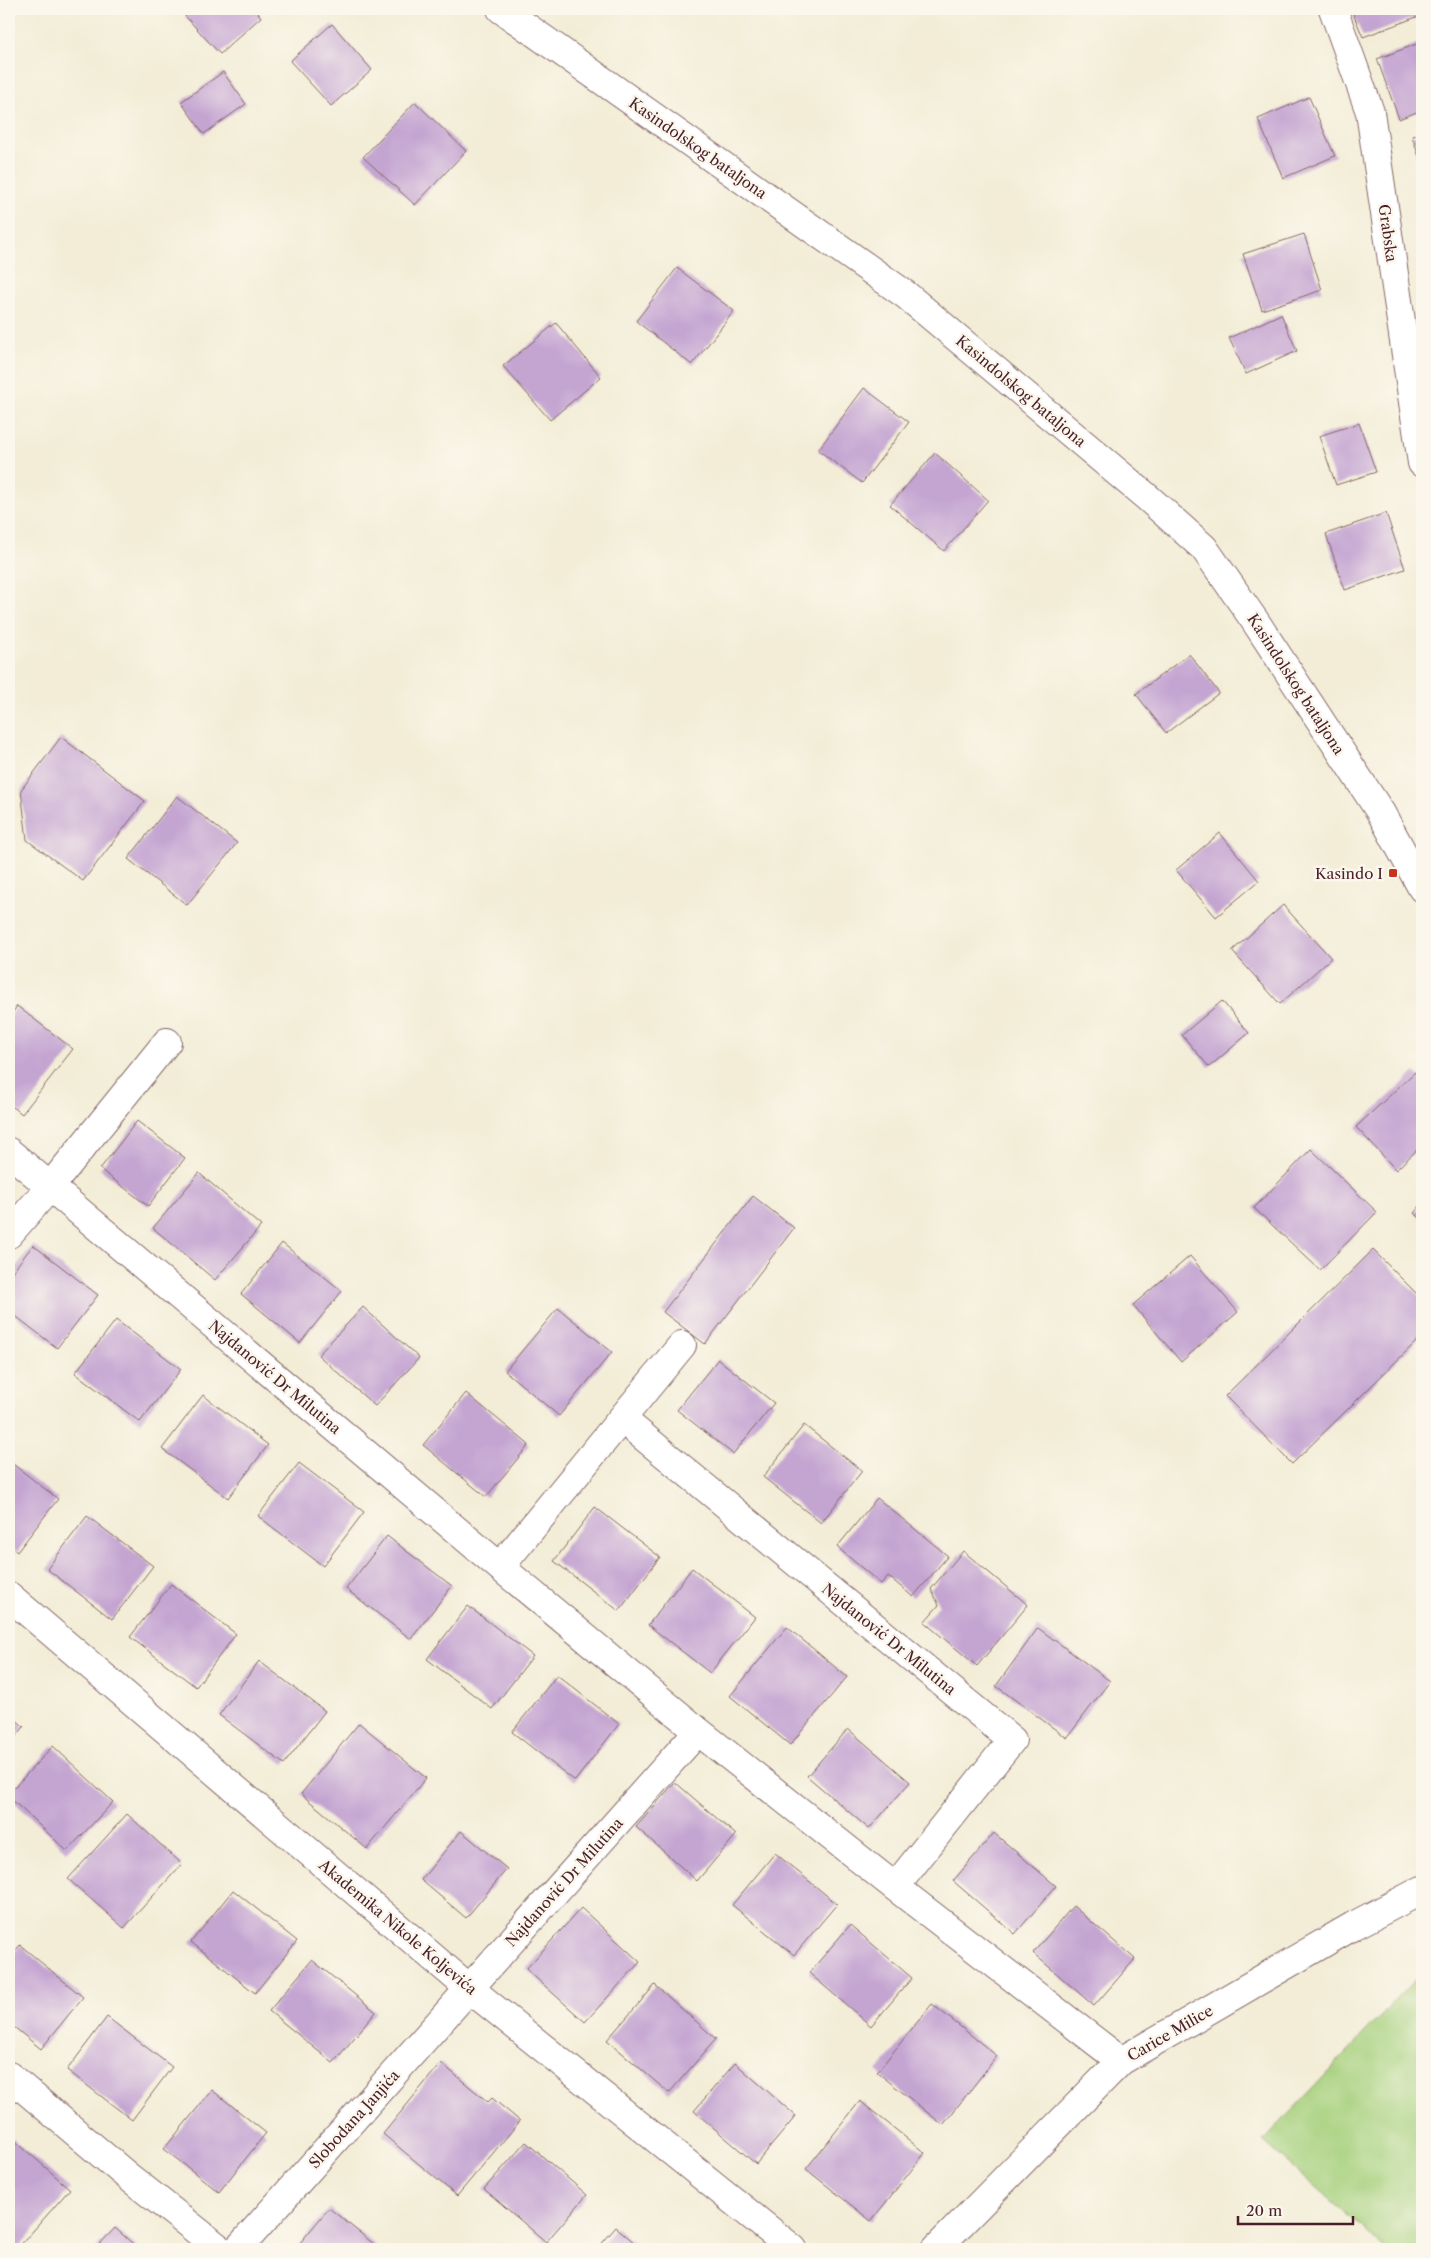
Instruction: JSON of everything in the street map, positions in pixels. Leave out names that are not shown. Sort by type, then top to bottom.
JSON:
[{"type":"street","name":"Kasindolskog bataljona","points":[[501,9],[906,295],[1148,498],[1204,548],[1255,621],[1381,813],[1422,888]]},
{"type":"street","name":"Grabska","points":[[1334,9],[1370,112],[1422,463]]},
{"type":"street","points":[[9,1234],[49,1188],[167,1042]]},
{"type":"street","name":"Najdanović Dr Milutina","points":[[9,1152],[49,1188],[500,1567],[698,1731],[895,1887],[1121,2061]]},
{"type":"street","points":[[500,1567],[682,1345]]},
{"type":"street","name":"Najdanović Dr Milutina","points":[[622,1418],[1012,1740],[895,1887]]},
{"type":"street","name":"Akademika Nikole Koljevića","points":[[9,1596],[470,1988],[793,2249]]},
{"type":"street","name":"Najdanović Dr Milutina","points":[[470,1988],[698,1731]]},
{"type":"street","name":"Carice Milice","points":[[936,2249],[1121,2061],[1354,1926],[1422,1890]]},
{"type":"street","name":"Slobodana Janjića","points":[[238,2249],[470,1988]]},
{"type":"street","points":[[9,2076],[125,2174],[220,2249]]},
{"type":"green space","points":[[1422,1973],[1422,2249],[1386,2249],[1263,2141]]},
{"type":"building","points":[[193,9],[262,9],[258,13],[261,17],[220,54],[185,16]]},
{"type":"building","points":[[1351,9],[1422,9],[1422,15],[1363,37]]},
{"type":"building","points":[[332,24],[372,70],[331,106],[290,61]]},
{"type":"building","points":[[1422,42],[1422,110],[1399,119],[1377,59]]},
{"type":"building","points":[[223,72],[246,104],[204,134],[181,102]]},
{"type":"building","points":[[1309,97],[1335,156],[1283,178],[1258,119]]},
{"type":"building","points":[[415,102],[466,151],[415,205],[363,157]]},
{"type":"building","points":[[1422,133],[1422,165],[1412,136]]},
{"type":"building","points":[[1304,234],[1322,290],[1262,310],[1243,254]]},
{"type":"building","points":[[677,268],[734,311],[692,365],[636,321]]},
{"type":"building","points":[[1281,314],[1297,351],[1246,374],[1229,338]]},
{"type":"building","points":[[556,323],[601,377],[550,420],[503,366]]},
{"type":"building","points":[[864,388],[909,422],[862,483],[818,450]]},
{"type":"building","points":[[1359,423],[1376,472],[1336,485],[1319,436]]},
{"type":"building","points":[[935,453],[988,500],[944,551],[890,505]]},
{"type":"building","points":[[1386,513],[1405,569],[1345,590],[1326,534]]},
{"type":"building","points":[[1189,654],[1219,693],[1166,733],[1136,694]]},
{"type":"building","points":[[61,737],[145,801],[83,881],[27,840],[21,790]]},
{"type":"building","points":[[177,796],[237,843],[187,905],[128,859]]},
{"type":"building","points":[[1220,833],[1259,881],[1216,917],[1176,870]]},
{"type":"building","points":[[1283,905],[1331,958],[1280,1004],[1232,951]]},
{"type":"building","points":[[1222,1001],[1249,1033],[1209,1067],[1182,1035]]},
{"type":"building","points":[[17,1006],[73,1049],[22,1114],[9,1104],[9,1018]]},
{"type":"building","points":[[1415,1072],[1422,1079],[1422,1145],[1396,1170],[1356,1127]]},
{"type":"building","points":[[137,1121],[185,1158],[148,1206],[100,1169]]},
{"type":"building","points":[[1311,1149],[1377,1212],[1320,1270],[1254,1208]]},
{"type":"building","points":[[199,1173],[261,1226],[215,1280],[153,1228]]},
{"type":"building","points":[[753,1196],[794,1228],[705,1344],[663,1312]]},
{"type":"building","points":[[1422,1204],[1422,1221],[1414,1213]]},
{"type":"building","points":[[282,1243],[342,1291],[300,1343],[241,1294]]},
{"type":"building","points":[[33,1245],[98,1295],[57,1348],[9,1311],[9,1276]]},
{"type":"building","points":[[1373,1250],[1422,1299],[1422,1336],[1292,1464],[1225,1396]]},
{"type":"building","points":[[1190,1256],[1238,1312],[1181,1362],[1133,1305]]},
{"type":"building","points":[[363,1307],[419,1358],[375,1406],[318,1355]]},
{"type":"building","points":[[558,1308],[612,1352],[559,1416],[505,1371]]},
{"type":"building","points":[[116,1320],[181,1369],[140,1422],[75,1373]]},
{"type":"building","points":[[718,1359],[774,1403],[733,1454],[677,1410]]},
{"type":"building","points":[[466,1393],[529,1445],[486,1497],[423,1445]]},
{"type":"building","points":[[203,1395],[268,1445],[228,1498],[162,1449]]},
{"type":"building","points":[[804,1425],[862,1471],[821,1523],[763,1477]]},
{"type":"building","points":[[9,1461],[58,1499],[17,1552],[9,1545]]},
{"type":"building","points":[[299,1463],[364,1512],[323,1566],[258,1516]]},
{"type":"building","points":[[877,1498],[948,1556],[913,1597],[888,1576],[881,1584],[837,1547]]},
{"type":"building","points":[[595,1507],[660,1557],[619,1611],[554,1561]]},
{"type":"building","points":[[87,1516],[153,1566],[112,1619],[47,1569]]},
{"type":"building","points":[[387,1536],[452,1586],[411,1639],[346,1589]]},
{"type":"building","points":[[963,1551],[1028,1605],[977,1666],[924,1622],[939,1605],[931,1589]]},
{"type":"building","points":[[692,1568],[755,1617],[710,1673],[648,1625]]},
{"type":"building","points":[[171,1584],[236,1634],[196,1687],[130,1637]]},
{"type":"building","points":[[468,1606],[533,1656],[492,1709],[427,1659]]},
{"type":"building","points":[[787,1627],[847,1677],[790,1745],[730,1696]]},
{"type":"building","points":[[1038,1628],[1110,1681],[1067,1738],[996,1686]]},
{"type":"building","points":[[259,1661],[325,1711],[284,1764],[219,1715]]},
{"type":"building","points":[[557,1675],[619,1724],[575,1781],[512,1732]]},
{"type":"building","points":[[9,1713],[24,1727],[9,1745]]},
{"type":"building","points":[[359,1723],[426,1778],[367,1849],[301,1794]]},
{"type":"building","points":[[848,1729],[910,1782],[869,1829],[807,1776]]},
{"type":"building","points":[[53,1746],[113,1802],[67,1851],[9,1797],[9,1793]]},
{"type":"building","points":[[675,1782],[736,1835],[697,1881],[636,1827]]},
{"type":"building","points":[[127,1814],[182,1864],[124,1928],[68,1879]]},
{"type":"building","points":[[461,1831],[507,1869],[466,1918],[421,1880]]},
{"type":"building","points":[[994,1833],[1056,1886],[1015,1934],[953,1881]]},
{"type":"building","points":[[775,1853],[837,1904],[794,1955],[732,1905]]},
{"type":"building","points":[[233,1890],[297,1941],[255,1993],[191,1942]]},
{"type":"building","points":[[1073,1906],[1135,1959],[1094,2006],[1033,1953]]},
{"type":"building","points":[[581,1908],[640,1962],[585,2022],[526,1969]]},
{"type":"building","points":[[850,1925],[912,1978],[871,2026],[809,1973]]},
{"type":"building","points":[[20,1945],[83,1997],[41,2049],[9,2023],[9,1959]]},
{"type":"building","points":[[312,1960],[376,2012],[333,2063],[269,2011]]},
{"type":"building","points":[[655,1985],[716,2039],[669,2093],[607,2040]]},
{"type":"building","points":[[932,2004],[997,2056],[943,2125],[877,2072]]},
{"type":"building","points":[[107,2017],[172,2067],[132,2120],[67,2070]]},
{"type":"building","points":[[441,2063],[488,2102],[492,2098],[520,2121],[457,2196],[383,2134]]},
{"type":"building","points":[[735,2063],[796,2116],[756,2164],[694,2111]]},
{"type":"building","points":[[212,2090],[266,2133],[219,2192],[164,2149]]},
{"type":"building","points":[[860,2101],[925,2153],[871,2221],[806,2169]]},
{"type":"building","points":[[13,2139],[70,2189],[18,2248],[9,2240],[9,2144]]},
{"type":"building","points":[[526,2142],[587,2195],[546,2242],[484,2189]]},
{"type":"building","points":[[329,2208],[375,2245],[372,2249],[295,2249]]},
{"type":"building","points":[[616,2227],[642,2249],[597,2249]]},
{"type":"building","points":[[115,2228],[139,2249],[95,2249]]},
{"type":"place","name":"Kasindo I","points":[[1393,873]]}]
